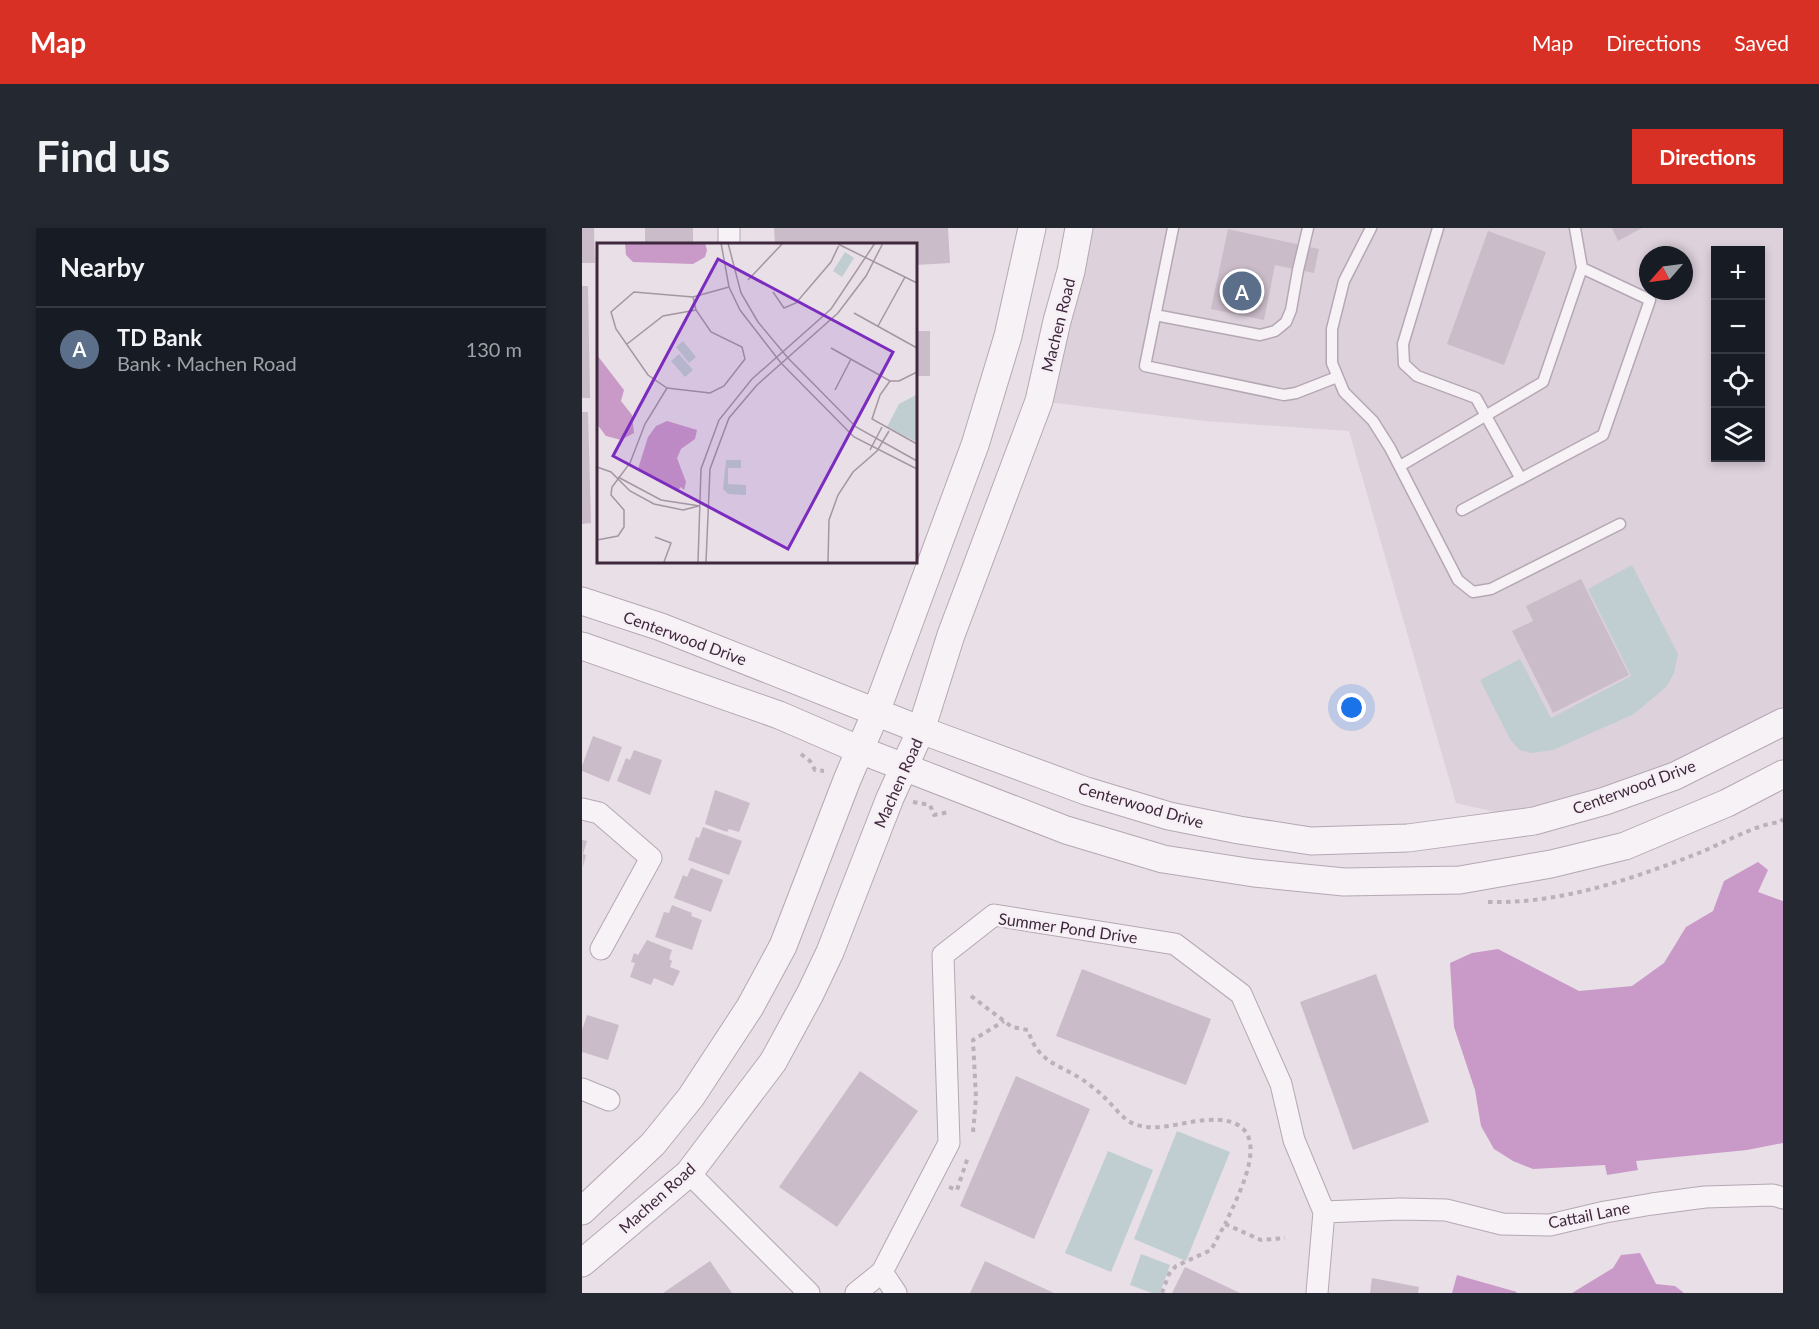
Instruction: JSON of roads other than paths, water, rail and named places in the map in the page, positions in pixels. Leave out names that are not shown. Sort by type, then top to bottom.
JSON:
[{"type":"street","points":[[582,1211],[653,1144],[691,1097],[750,1007],[783,946],[876,712],[975,446],[1008,336],[1032,228]]},
{"type":"street","name":"Machen Road","points":[[582,1263],[689,1173],[773,1062],[830,952],[890,798],[921,730],[951,635],[1039,401],[1071,271],[1079,228]]},
{"type":"street","name":"Centerwood Drive","points":[[582,602],[661,627],[921,730],[1086,791],[1169,816],[1311,841],[1408,838],[1534,821],[1605,801],[1674,776],[1783,723]]},
{"type":"street","points":[[582,646],[780,715],[860,750],[1066,830],[1163,859],[1254,873],[1344,882],[1460,880],[1551,864],[1625,846],[1727,803],[1783,774]]},
{"type":"street","points":[[582,809],[599,813],[651,858],[601,949]]},
{"type":"street","name":"Summer Pond Drive","points":[[856,1293],[882,1272],[949,1143],[943,955],[994,915],[1175,944],[1241,994],[1281,1083],[1294,1140],[1324,1212],[1317,1293]]},
{"type":"street","points":[[582,1089],[609,1100]]},
{"type":"street","points":[[689,1173],[809,1293]]},
{"type":"street","name":"Cattail Lane","points":[[1324,1212],[1446,1210],[1502,1224],[1551,1225],[1605,1212],[1694,1198],[1773,1196],[1783,1198]]},
{"type":"street","points":[[882,1272],[896,1293]]},
{"type":"lane","points":[[1173,228],[1145,366],[1284,395],[1303,391],[1337,377]]},
{"type":"lane","points":[[1155,315],[1260,335],[1275,331],[1286,322],[1291,310],[1308,228]]},
{"type":"lane","points":[[1371,228],[1344,280],[1332,329],[1332,363],[1344,392],[1373,421],[1400,466],[1458,580],[1473,592],[1491,589],[1620,524]]},
{"type":"lane","points":[[1438,228],[1403,344],[1404,364],[1417,376],[1476,398],[1521,479]]},
{"type":"lane","points":[[1400,466],[1543,382],[1582,268],[1575,228]]},
{"type":"lane","points":[[1462,510],[1603,435],[1650,300],[1582,268]]},
{"type":"place","name":"TD Bank","points":[[1242,291]]}]
